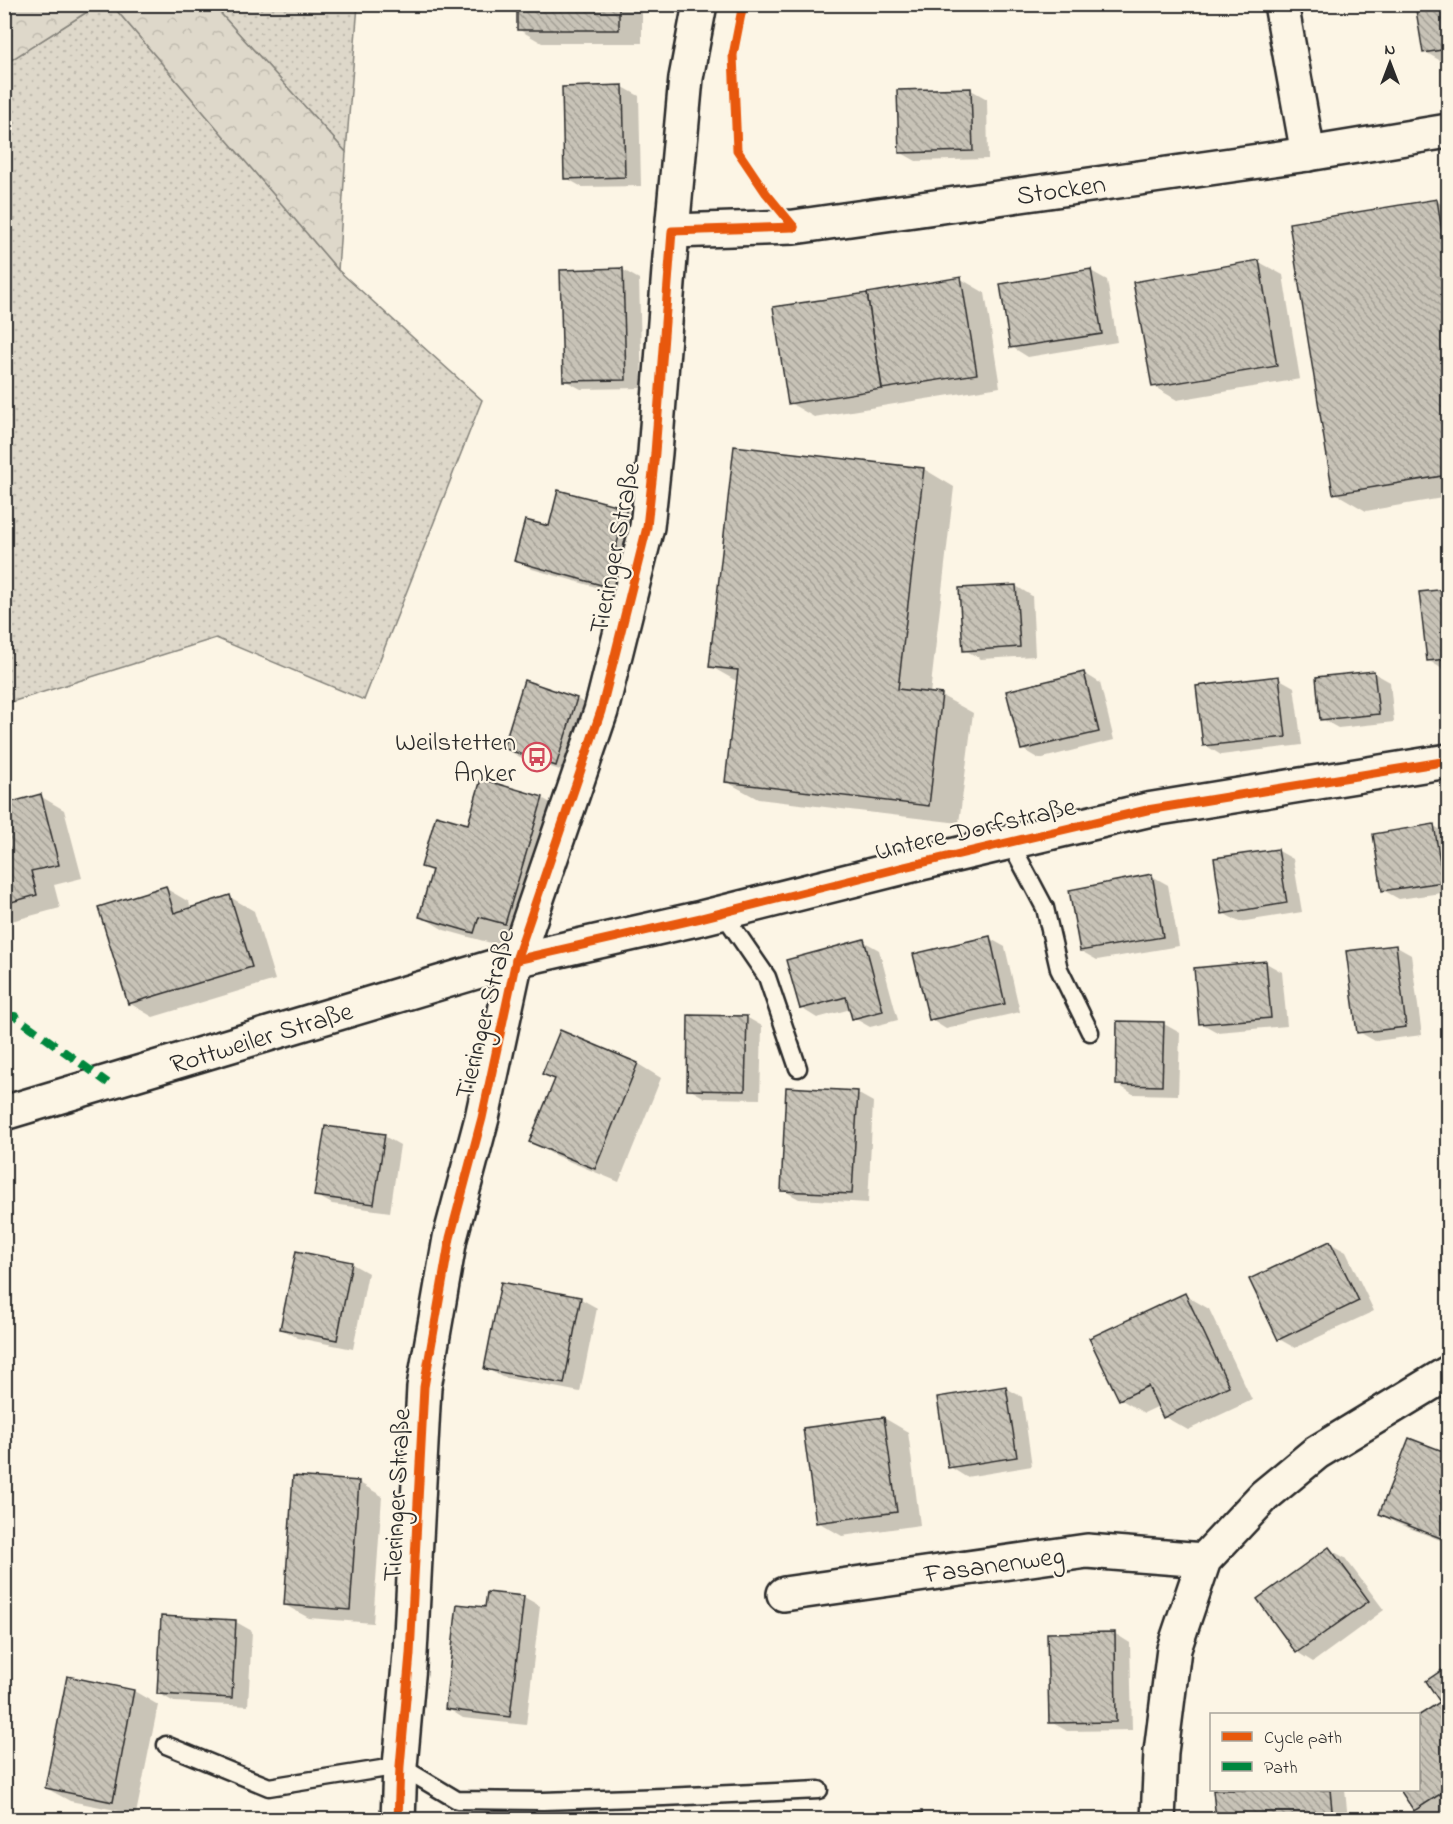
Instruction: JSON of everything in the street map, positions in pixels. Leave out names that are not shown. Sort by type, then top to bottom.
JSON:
[{"type":"street","name":"Tieringer Straße","points":[[398,1820],[400,1766],[410,1654],[424,1387],[450,1238],[482,1118],[516,960],[601,711],[647,527],[656,453],[686,78],[700,4]]},
{"type":"street","points":[[1281,4],[1308,154]]},
{"type":"street","name":"Stocken","points":[[672,231],[794,227],[1308,154],[1449,131]]},
{"type":"street","name":"Untere Dorfstraße","points":[[516,960],[723,913],[1147,810],[1449,761]]},
{"type":"street","name":"Rottweiler Straße","points":[[4,1113],[516,960]]},
{"type":"street","points":[[1158,1820],[1161,1752],[1174,1649],[1204,1560],[1264,1496],[1316,1453],[1449,1373]]},
{"type":"street","name":"Fasanenweg","points":[[784,1594],[1087,1551],[1204,1560]]},
{"type":"lane","points":[[1010,842],[1045,908],[1059,969],[1090,1032]]},
{"type":"lane","points":[[723,913],[767,977],[798,1068]]},
{"type":"lane","points":[[166,1745],[269,1787],[400,1766],[457,1800],[620,1799],[819,1790]]},
{"type":"green space","points":[[5,4],[98,4],[98,5],[5,64]]},
{"type":"green space","points":[[98,5],[112,5],[338,270],[482,400],[364,700],[216,638],[5,704],[4,64]]},
{"type":"green space","points":[[112,5],[213,5],[346,152],[338,270]]},
{"type":"green space","points":[[213,5],[358,5],[346,152]]},
{"type":"building","points":[[517,4],[619,4],[619,30],[517,30]]},
{"type":"building","points":[[1415,4],[1448,4],[1448,49],[1423,53]]},
{"type":"building","points":[[623,85],[625,177],[564,179],[562,87]]},
{"type":"building","points":[[971,88],[973,151],[899,153],[897,90]]},
{"type":"building","points":[[1437,199],[1448,272],[1448,475],[1333,494],[1289,223]]},
{"type":"building","points":[[1259,260],[1277,366],[1152,387],[1133,282]]},
{"type":"building","points":[[623,268],[626,380],[563,381],[560,270]]},
{"type":"building","points":[[1091,269],[1102,334],[1010,348],[1000,284]]},
{"type":"building","points":[[961,277],[977,374],[882,389],[867,293]]},
{"type":"building","points":[[867,293],[882,389],[788,404],[773,307]]},
{"type":"building","points":[[734,446],[924,468],[898,689],[942,694],[929,806],[725,782],[738,670],[709,667]]},
{"type":"building","points":[[558,490],[627,508],[605,586],[514,561],[525,520],[549,526]]},
{"type":"building","points":[[1016,585],[1020,647],[963,651],[959,588]]},
{"type":"building","points":[[1448,589],[1448,659],[1427,661],[1419,592]]},
{"type":"building","points":[[1374,671],[1379,714],[1320,720],[1316,677]]},
{"type":"building","points":[[1084,672],[1099,732],[1021,750],[1006,691]]},
{"type":"building","points":[[1279,676],[1286,737],[1203,746],[1196,686]]},
{"type":"building","points":[[524,680],[577,698],[556,766],[503,748]]},
{"type":"building","points":[[481,779],[543,797],[505,924],[479,917],[474,933],[419,917],[432,870],[421,867],[436,815],[468,824]]},
{"type":"building","points":[[41,794],[59,865],[31,871],[37,895],[4,904],[4,804]]},
{"type":"building","points":[[1434,824],[1443,882],[1382,891],[1373,834]]},
{"type":"building","points":[[1278,849],[1287,903],[1222,914],[1214,858]]},
{"type":"building","points":[[1152,874],[1163,937],[1080,951],[1069,890]]},
{"type":"building","points":[[166,886],[174,913],[230,895],[252,967],[128,1004],[98,907]]},
{"type":"building","points":[[990,936],[1005,1004],[929,1020],[913,954]]},
{"type":"building","points":[[864,939],[883,1011],[852,1019],[846,997],[800,1009],[786,960]]},
{"type":"building","points":[[1396,945],[1406,1027],[1357,1033],[1346,951]]},
{"type":"building","points":[[1266,961],[1271,1018],[1199,1024],[1194,968]]},
{"type":"building","points":[[688,1015],[747,1016],[745,1091],[687,1090]]},
{"type":"building","points":[[1117,1021],[1164,1022],[1162,1086],[1116,1085]]},
{"type":"building","points":[[560,1030],[638,1063],[595,1169],[529,1142],[555,1079],[542,1074]]},
{"type":"building","points":[[786,1087],[858,1091],[852,1194],[781,1191]]},
{"type":"building","points":[[325,1126],[385,1134],[374,1204],[314,1196]]},
{"type":"building","points":[[1330,1241],[1359,1301],[1278,1340],[1249,1279]]},
{"type":"building","points":[[296,1251],[352,1262],[337,1340],[280,1329]]},
{"type":"building","points":[[501,1282],[581,1297],[564,1384],[484,1369]]},
{"type":"building","points":[[1185,1293],[1229,1386],[1163,1418],[1148,1386],[1119,1400],[1089,1338]]},
{"type":"building","points":[[1006,1386],[1017,1457],[948,1468],[937,1397]]},
{"type":"building","points":[[884,1417],[897,1512],[816,1523],[803,1428]]},
{"type":"building","points":[[1409,1438],[1448,1453],[1448,1526],[1443,1539],[1379,1514]]},
{"type":"building","points":[[293,1476],[359,1481],[350,1610],[284,1605]]},
{"type":"building","points":[[1329,1547],[1369,1601],[1296,1653],[1257,1599]]},
{"type":"building","points":[[487,1592],[524,1596],[510,1717],[445,1709],[457,1604],[485,1607]]},
{"type":"building","points":[[161,1616],[236,1620],[232,1698],[157,1694]]},
{"type":"building","points":[[1115,1632],[1116,1722],[1049,1723],[1047,1633]]},
{"type":"building","points":[[1448,1666],[1448,1789],[1414,1811],[1401,1791],[1420,1791],[1420,1715],[1440,1702],[1426,1681]]},
{"type":"building","points":[[67,1676],[134,1690],[113,1802],[45,1788]]},
{"type":"building","points":[[1213,1791],[1330,1791],[1333,1820],[1216,1820]]},
{"type":"building","points":[[922,1811],[923,1820],[881,1820]]},
{"type":"waterway","points":[[4,6],[9,4]]},
{"type":"marked path","points":[[4,1016],[15,1016],[108,1083]]},
{"type":"cycle path","points":[[743,4],[733,55],[737,150],[766,193],[794,227]]},
{"type":"cycle path","points":[[398,1820],[400,1766],[410,1654],[424,1387],[450,1238],[482,1118],[516,960],[601,711],[647,527],[672,231],[794,227]]},
{"type":"cycle path","points":[[516,960],[701,918],[1147,810],[1448,761]]},
{"type":"place","name":"Weilstetten Anker","points":[[537,757]]}]
